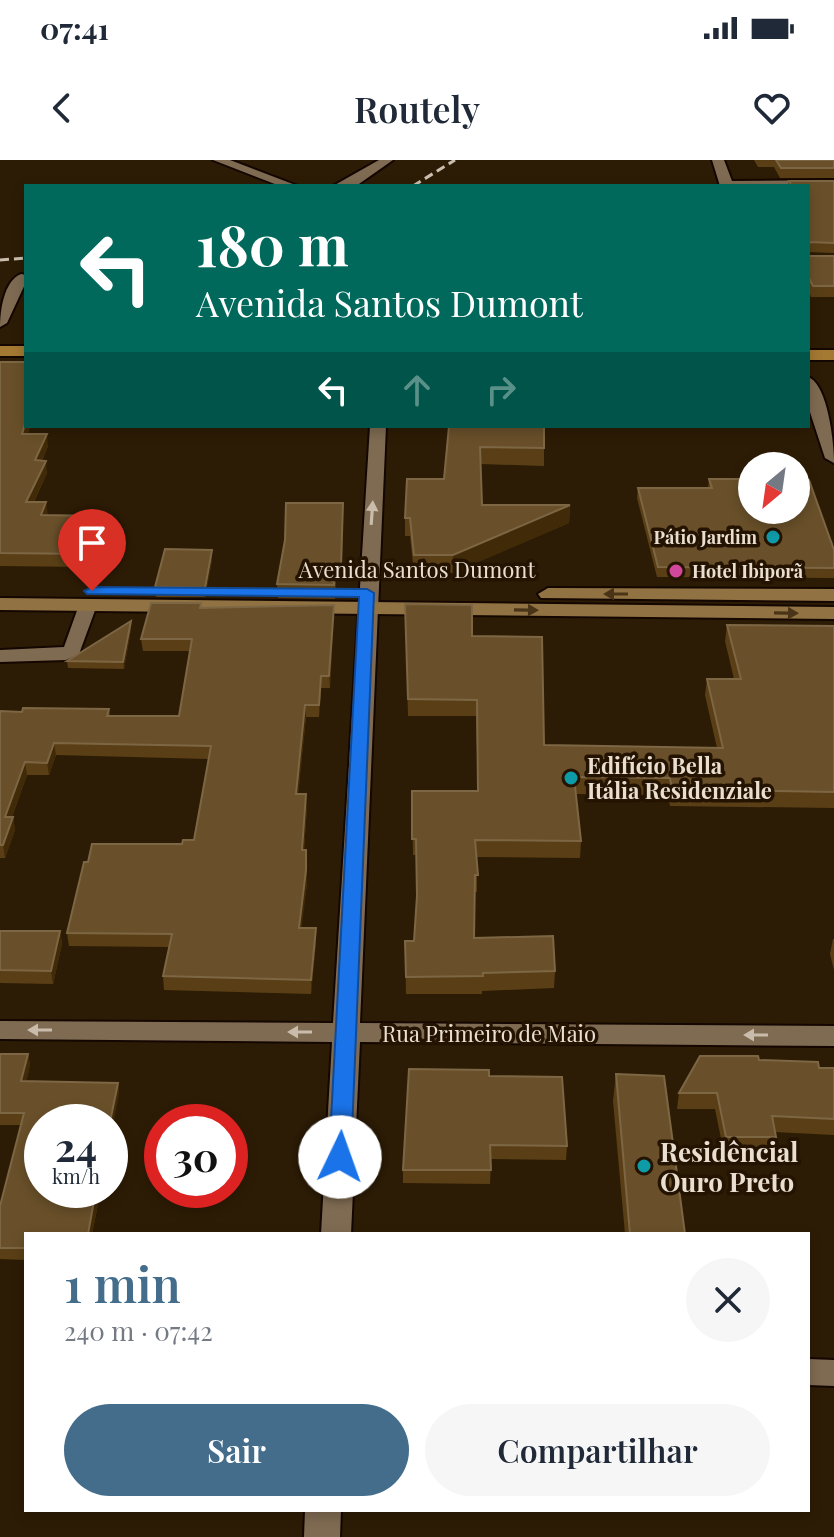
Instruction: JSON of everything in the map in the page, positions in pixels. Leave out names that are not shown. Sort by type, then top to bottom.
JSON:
[{"type":"main road","points":[[0,351],[24,351]]},
{"type":"main road","points":[[810,355],[834,355]]},
{"type":"main road","name":"Avenida Santos Dumont","points":[[0,590],[367,600],[662,603],[834,613]]},
{"type":"main road","name":"Avenida Santos Dumont","points":[[662,603],[834,595]]},
{"type":"main road","name":"Avenida Santos Dumont","points":[[0,604],[367,600]]},
{"type":"street","points":[[219,160],[286,184]]},
{"type":"street","points":[[348,184],[387,160]]},
{"type":"street","points":[[718,160],[725,184]]},
{"type":"street","points":[[810,184],[834,184]]},
{"type":"street","points":[[0,323],[21,278]]},
{"type":"street","points":[[810,388],[834,458]]},
{"type":"street","points":[[336,1232],[378,428]]},
{"type":"street","name":"Rua Primeiro de Maio","points":[[0,1030],[834,1036]]},
{"type":"street","points":[[322,1537],[323,1512]]},
{"type":"lane","points":[[0,656],[66,654],[72,650],[88,605]]},
{"type":"lane","points":[[810,1372],[834,1373]]},
{"type":"building","points":[[776,160],[834,160],[834,168],[781,168]]},
{"type":"building","points":[[789,181],[834,181],[834,243],[810,242],[810,184],[791,184]]},
{"type":"building","points":[[810,256],[834,256],[834,286],[813,286]]},
{"type":"building","points":[[0,362],[24,362],[22,434],[47,434],[35,460],[46,461],[26,502],[46,502],[41,515],[101,516],[87,554],[0,553]]},
{"type":"building","points":[[449,428],[544,428],[544,448],[480,447],[482,505],[570,505],[453,555],[414,555],[410,518],[405,518],[407,479],[444,479]]},
{"type":"building","points":[[709,479],[738,479],[738,524],[810,524],[810,483],[834,550],[834,568],[658,567],[638,488],[712,488]]},
{"type":"building","points":[[286,503],[343,503],[341,564],[335,564],[334,585],[277,584],[285,540]]},
{"type":"building","points":[[165,549],[212,550],[205,588],[155,587]]},
{"type":"building","points":[[151,603],[201,603],[200,608],[334,605],[329,676],[321,676],[319,705],[305,705],[296,794],[306,794],[302,850],[306,850],[306,870],[299,928],[316,928],[311,980],[163,976],[172,934],[67,933],[84,862],[88,862],[92,844],[182,844],[183,840],[194,840],[211,746],[54,743],[47,763],[25,762],[5,817],[13,817],[3,845],[0,845],[0,711],[22,712],[23,708],[109,709],[107,716],[179,716],[192,639],[141,639]]},
{"type":"building","points":[[405,604],[472,605],[472,636],[542,637],[544,745],[723,748],[707,679],[741,679],[727,625],[834,626],[834,792],[672,789],[670,778],[574,777],[581,841],[475,840],[478,875],[475,875],[474,938],[553,936],[555,971],[406,977],[405,941],[414,941],[417,896],[412,791],[478,791],[477,700],[408,699]]},
{"type":"building","points":[[131,621],[123,662],[67,661]]},
{"type":"building","points":[[0,931],[60,931],[51,971],[0,970]]},
{"type":"building","points":[[0,1054],[28,1054],[21,1081],[118,1083],[114,1104],[24,1104],[24,1113],[0,1113]]},
{"type":"building","points":[[700,1056],[758,1056],[759,1060],[818,1062],[819,1068],[834,1068],[834,1119],[772,1116],[776,1137],[726,1137],[717,1093],[679,1093]]},
{"type":"building","points":[[409,1069],[489,1070],[489,1076],[562,1077],[567,1146],[490,1145],[491,1170],[403,1170]]},
{"type":"building","name":"Residêncial Ouro Preto","points":[[616,1074],[664,1076],[685,1232],[630,1232]]},
{"type":"building","points":[[24,1113],[24,1208],[93,1208],[88,1232],[24,1232],[24,1248],[0,1248],[0,1206]]},
{"type":"railway","points":[[416,184],[455,160]]},
{"type":"railway","points":[[0,260],[24,258]]},
{"type":"place","name":"Pátio Jardim","points":[[773,537]]},
{"type":"place","name":"Hotel Ibiporã","points":[[676,571]]},
{"type":"place","name":"Edifício Bella Itália Residenziale","points":[[571,778]]},
{"type":"place","name":"Residêncial Ouro Preto","points":[[644,1166]]},
{"type":"route","points":[[92,591],[367,593],[340,1157]]}]
